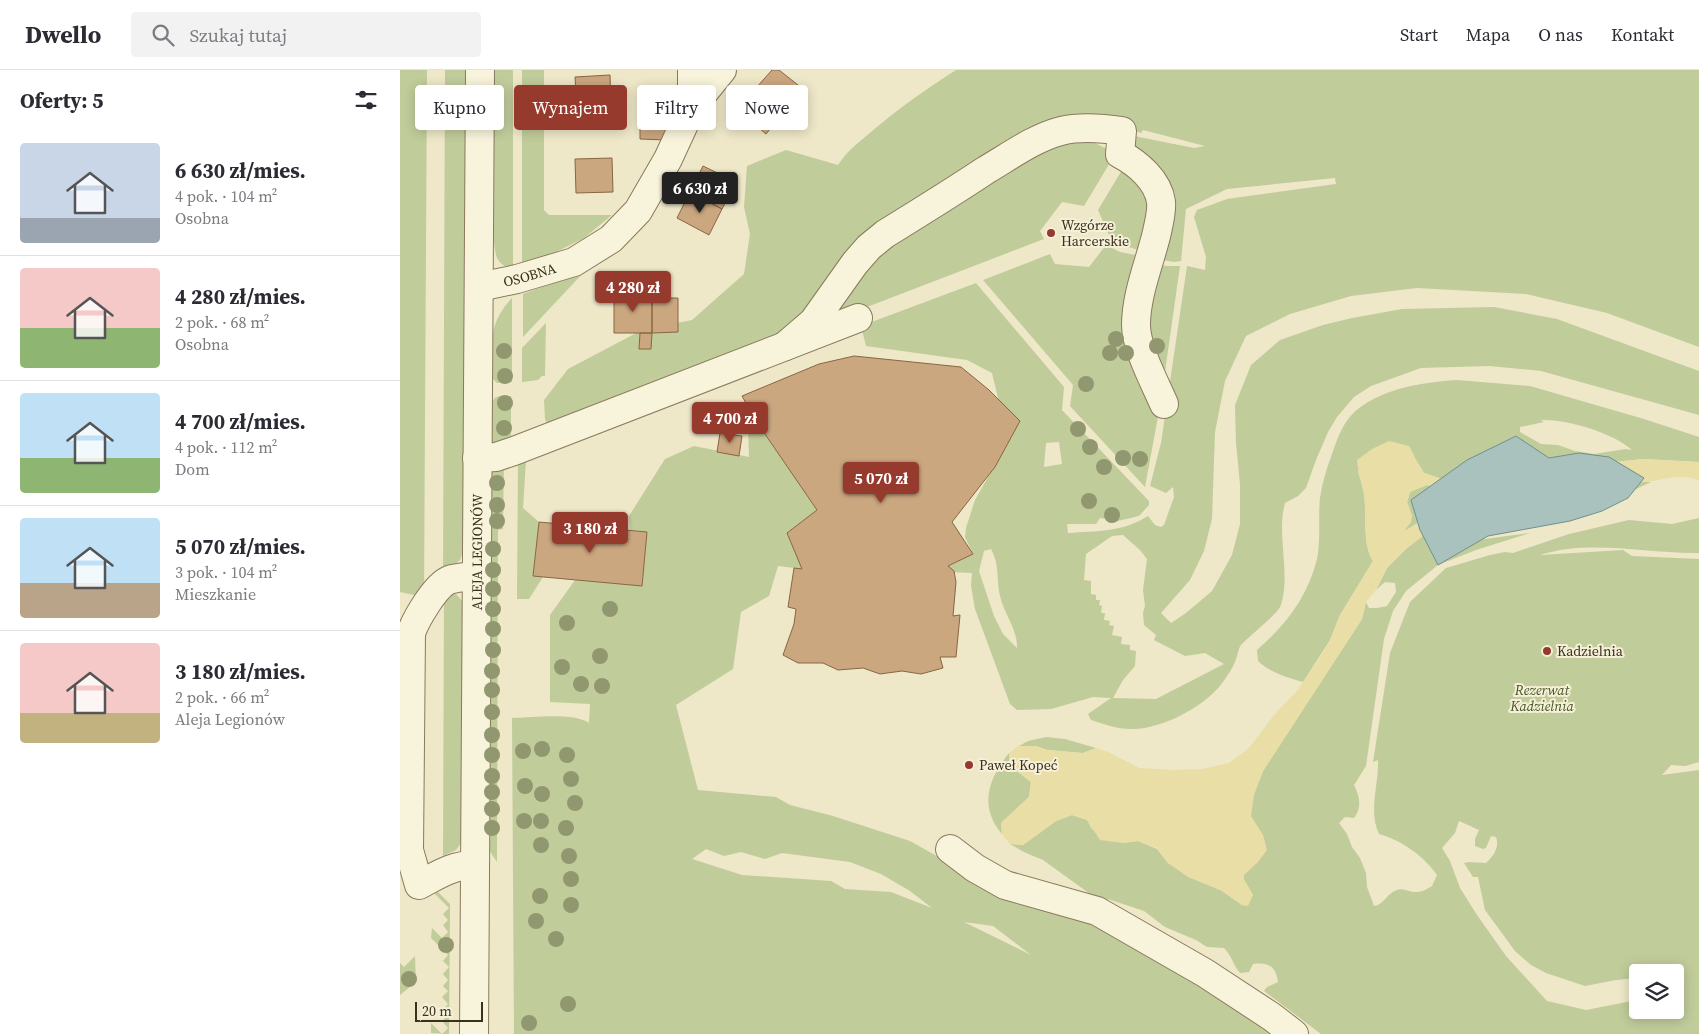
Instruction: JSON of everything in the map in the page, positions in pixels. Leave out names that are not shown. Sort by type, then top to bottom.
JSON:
[{"type":"street","name":"ALEJA LEGIONÓW","points":[[474,1034],[480,70]]},
{"type":"street","points":[[692,70],[692,85]]},
{"type":"street","name":"OSOBNA","points":[[710,85],[722,70]]},
{"type":"street","points":[[785,346],[813,322],[855,263],[869,247],[885,234],[1011,155],[1044,137],[1061,131],[1080,128],[1122,131],[1120,154],[1145,172],[1154,183],[1161,200],[1160,214],[1151,258],[1141,290],[1136,323],[1141,348],[1164,404]]},
{"type":"street","name":"OSOBNA","points":[[478,287],[517,279],[574,262],[611,239],[638,211],[668,159],[681,130]]},
{"type":"street","points":[[477,458],[496,458],[858,318]]},
{"type":"street","points":[[475,865],[461,865],[452,868],[419,885],[408,850],[410,633],[440,586],[449,580],[476,576]]},
{"type":"street","points":[[950,849],[976,868],[1005,884],[1096,910],[1205,973],[1272,1017],[1294,1034]]},
{"type":"green space","points":[[400,70],[427,70],[427,85],[415,85],[415,130],[427,130],[424,597],[400,592]]},
{"type":"green space","points":[[445,70],[466,70],[466,85],[445,85]]},
{"type":"green space","points":[[494,70],[513,70],[513,269],[503,265],[498,260],[495,252],[494,130],[504,130],[504,85],[494,85]]},
{"type":"green space","points":[[522,70],[544,70],[544,85],[522,85]]},
{"type":"green space","points":[[956,70],[1699,70],[1699,347],[1607,313],[1526,294],[1417,288],[1351,296],[1290,314],[1246,336],[1225,381],[1215,432],[1212,519],[1204,551],[1190,580],[1161,613],[1171,623],[1212,591],[1232,555],[1240,524],[1240,484],[1235,405],[1251,365],[1280,340],[1323,325],[1402,309],[1494,307],[1557,319],[1699,371],[1699,415],[1541,371],[1489,366],[1421,368],[1371,386],[1354,397],[1337,417],[1328,432],[1306,488],[1298,496],[1285,503],[1282,528],[1285,580],[1281,605],[1275,614],[1241,645],[1230,672],[1218,689],[1196,707],[1183,714],[1143,728],[1126,729],[1091,720],[1088,714],[1111,698],[1093,697],[1051,709],[1017,710],[1010,704],[975,609],[971,586],[972,573],[948,572],[947,567],[973,554],[965,537],[966,528],[975,500],[992,470],[1000,406],[992,373],[967,360],[866,346],[861,326],[976,283],[1064,387],[1062,410],[1149,501],[1149,505],[1139,516],[1109,523],[1107,519],[1100,518],[1096,524],[1067,524],[1068,533],[1119,528],[1148,516],[1155,525],[1161,527],[1164,525],[1174,497],[1173,487],[1166,493],[1150,486],[1161,443],[1187,266],[1205,270],[1206,257],[1194,217],[1197,210],[1227,199],[1336,184],[1335,178],[1227,189],[1186,209],[1181,261],[1162,260],[1165,219],[1127,152],[1134,136],[1194,148],[1205,146],[1143,130],[1141,133],[1119,125],[1097,122],[948,189],[791,334],[550,430],[545,419],[544,400],[568,369],[642,330],[692,320],[744,274],[750,234],[744,207],[747,166],[786,150],[838,165],[853,147],[912,99]],"holes":[[[1059,442],[1062,464],[1044,467],[1046,443]],[[1123,535],[1147,559],[1143,590],[1145,606],[1143,613],[1144,625],[1156,635],[1154,640],[1185,656],[1205,653],[1224,664],[1156,699],[1113,698],[1123,680],[1135,666],[1136,651],[1130,650],[1130,645],[1121,644],[1122,637],[1112,635],[1114,626],[1109,625],[1110,621],[1104,620],[1105,613],[1101,613],[1102,606],[1099,605],[1100,600],[1096,600],[1096,595],[1091,594],[1091,581],[1084,580],[1086,554],[1112,536]],[[991,549],[994,555],[1000,596],[1013,628],[1017,648],[1003,634],[994,616],[979,571],[984,551]]]},
{"type":"green space","points":[[445,130],[466,130],[464,548],[460,560],[443,574]]},
{"type":"green space","points":[[522,130],[544,130],[544,210],[549,215],[612,215],[584,238],[556,252],[522,263]]},
{"type":"green space","points":[[1058,141],[1091,141],[1109,150],[1111,161],[1084,206],[1062,202],[1040,231],[1044,239],[841,317],[827,314],[869,261],[900,237]]},
{"type":"green space","points":[[1125,165],[1153,189],[1142,251],[1112,242],[1098,210]]},
{"type":"green space","points":[[1106,245],[1120,252],[1146,257],[1138,285],[1159,411],[1145,487],[1070,406],[1073,385],[983,280],[1050,254],[1055,264],[1089,267]]},
{"type":"green space","points":[[1154,262],[1166,266],[1180,266],[1162,393],[1143,341]]},
{"type":"green space","points":[[585,271],[523,337],[523,294]]},
{"type":"green space","points":[[512,298],[512,382],[497,383],[491,377],[492,335],[499,316]]},
{"type":"green space","points":[[546,323],[545,376],[538,380],[522,382],[522,348]]},
{"type":"green space","points":[[1457,380],[1530,386],[1699,437],[1699,462],[1643,459],[1445,480],[1424,473],[1409,446],[1358,471],[1365,503],[1367,546],[1373,561],[1340,615],[1330,640],[1303,682],[1268,669],[1258,661],[1257,650],[1294,609],[1313,573],[1318,551],[1319,506],[1322,488],[1341,430],[1346,422],[1368,402],[1382,395],[1412,386]],"holes":[[[1541,420],[1576,424],[1601,432],[1632,450],[1626,449],[1594,454],[1575,451],[1558,445],[1541,444],[1520,432],[1520,427],[1544,422]]]},
{"type":"green space","points":[[499,396],[511,396],[511,447],[490,444],[490,404]]},
{"type":"green space","points":[[756,421],[817,510],[787,533],[802,569],[778,566],[769,596],[741,612],[733,669],[676,705],[698,790],[776,797],[790,805],[833,816],[910,841],[942,859],[966,879],[1027,896],[1106,925],[1281,1034],[514,1034],[512,718],[552,716],[573,718],[589,723],[590,704],[550,702],[550,615],[575,580],[642,586],[647,532],[630,530],[629,516],[665,459],[694,446],[749,457],[748,427]],"holes":[[[706,849],[724,856],[741,852],[765,859],[782,853],[850,862],[881,874],[910,891],[932,908],[891,892],[845,889],[831,881],[742,875],[692,859]],[[964,922],[993,926],[1031,955]]]},
{"type":"green space","points":[[504,460],[503,529],[498,530],[497,862],[487,847],[490,466]]},
{"type":"green space","points":[[526,460],[523,508],[539,522],[533,576],[543,577],[529,599],[517,599],[518,462]]},
{"type":"green space","name":"Rezerwat Kadzielnia","points":[[1632,482],[1651,482],[1617,498],[1506,526],[1477,540],[1530,533],[1476,550],[1438,565],[1406,591],[1393,611],[1384,639],[1366,766],[1354,785],[1359,798],[1358,810],[1354,818],[1345,817],[1339,823],[1360,858],[1366,873],[1367,887],[1374,906],[1380,904],[1397,890],[1402,889],[1414,892],[1426,889],[1432,886],[1437,875],[1419,855],[1396,840],[1379,834],[1374,816],[1378,760],[1373,762],[1390,653],[1410,602],[1446,568],[1490,555],[1505,552],[1513,553],[1569,534],[1629,520],[1672,524],[1699,518],[1699,553],[1619,548],[1579,548],[1559,550],[1540,555],[1623,550],[1632,556],[1699,559],[1699,762],[1685,766],[1671,765],[1662,775],[1699,770],[1699,1034],[1321,1034],[1264,991],[1267,987],[1278,982],[1275,972],[1270,966],[1253,964],[1249,972],[1240,973],[1224,948],[1207,947],[1196,940],[1165,927],[1144,911],[1108,899],[1104,904],[1043,860],[1010,844],[1023,845],[1056,821],[1072,815],[1087,820],[1092,829],[1123,843],[1138,841],[1157,849],[1168,863],[1222,891],[1242,905],[1253,895],[1244,880],[1227,860],[1263,771],[1362,619],[1366,602],[1369,608],[1387,606],[1396,592],[1395,583],[1385,582],[1376,590],[1387,568],[1407,548],[1428,532]],"holes":[[[1459,821],[1479,830],[1475,839],[1475,846],[1483,849],[1486,848],[1491,836],[1496,837],[1495,852],[1486,863],[1464,863],[1473,877],[1478,877],[1485,910],[1515,951],[1531,965],[1546,973],[1585,986],[1629,979],[1629,964],[1684,964],[1684,1019],[1629,1019],[1629,1002],[1586,1010],[1547,1001],[1506,956],[1477,915],[1460,888],[1450,861],[1442,848],[1455,833]]]},
{"type":"green space","points":[[1427,485],[1446,488],[1441,509],[1402,533],[1412,516],[1407,502],[1410,492]]},
{"type":"green space","points":[[444,591],[455,594],[463,603],[461,843],[456,850],[443,856]]},
{"type":"green space","points":[[1046,737],[1065,739],[1096,748],[1083,753],[1047,750],[1036,746],[1019,746],[1028,741]]},
{"type":"green space","points":[[1009,753],[1009,765],[1031,782],[1029,797],[1001,823],[1002,834],[990,813],[988,803],[989,792],[996,772]]},
{"type":"green space","points":[[434,888],[450,904],[449,1034],[442,1034],[448,1028],[442,1021],[448,1016],[443,1010],[448,1004],[442,997],[448,991],[443,986],[448,980],[443,974],[449,967],[443,961],[448,955],[431,938],[432,928],[442,938],[448,932],[443,925],[448,920],[443,914],[449,908],[432,891]]},
{"type":"green space","points":[[415,956],[416,982],[400,995],[400,963],[404,967]]},
{"type":"green space","points":[[431,1023],[442,1034],[431,1033]]},
{"type":"sand","points":[[1389,441],[1409,446],[1424,473],[1445,480],[1643,459],[1699,462],[1699,480],[1681,477],[1647,482],[1632,482],[1428,532],[1407,548],[1387,568],[1376,590],[1366,602],[1362,619],[1263,771],[1254,795],[1251,816],[1263,835],[1267,850],[1258,862],[1244,875],[1244,880],[1253,895],[1248,906],[1242,905],[1222,891],[1188,877],[1168,863],[1157,848],[1138,841],[1123,843],[1100,840],[1087,820],[1072,815],[1056,821],[1023,845],[1010,844],[1002,834],[1001,823],[1029,797],[1031,782],[1009,765],[1009,753],[1019,746],[1036,746],[1047,750],[1083,753],[1096,748],[1139,768],[1174,770],[1202,769],[1229,763],[1249,748],[1274,715],[1296,692],[1317,662],[1330,640],[1340,615],[1373,561],[1367,546],[1365,503],[1357,460],[1372,449]],"holes":[[[1427,485],[1446,488],[1441,509],[1404,531],[1411,522],[1412,516],[1407,502],[1410,492]]]},
{"type":"water","points":[[1516,436],[1549,458],[1579,453],[1609,457],[1644,478],[1628,498],[1602,511],[1570,521],[1488,536],[1438,565],[1420,530],[1411,500],[1467,460]]},
{"type":"building","points":[[772,70],[779,70],[798,85],[759,85]]},
{"type":"building","points":[[610,75],[610,85],[576,85],[575,77]]},
{"type":"building","points":[[640,130],[667,130],[667,140],[640,139]]},
{"type":"building","points":[[761,130],[769,130],[766,134]]},
{"type":"building","points":[[612,158],[613,192],[576,193],[575,159]]},
{"type":"building","points":[[703,166],[736,182],[722,209],[690,192]]},
{"type":"building","points":[[690,192],[722,209],[709,235],[677,218]]},
{"type":"building","points":[[624,290],[645,290],[645,298],[652,298],[652,333],[614,333],[614,297],[624,297]]},
{"type":"building","points":[[652,298],[678,298],[678,332],[652,333]]},
{"type":"building","points":[[640,333],[652,333],[651,349],[639,349]]},
{"type":"building","points":[[854,356],[961,367],[989,390],[1020,421],[995,467],[952,522],[973,554],[948,566],[954,571],[956,582],[953,616],[960,615],[956,657],[940,657],[943,668],[921,674],[902,671],[880,674],[863,668],[838,670],[823,663],[798,663],[783,655],[794,624],[796,609],[788,607],[794,568],[802,569],[787,533],[817,510],[756,421],[742,396],[819,364]]},
{"type":"building","points":[[720,433],[742,436],[739,456],[717,452]]},
{"type":"building","points":[[539,522],[647,532],[642,586],[533,576]]},
{"type":"place","name":"Wzgórze Harcerskie","points":[[1051,233]]},
{"type":"place","name":"Kadzielnia","points":[[1547,651]]},
{"type":"place","name":"Paweł Kopeć","points":[[969,765]]}]
